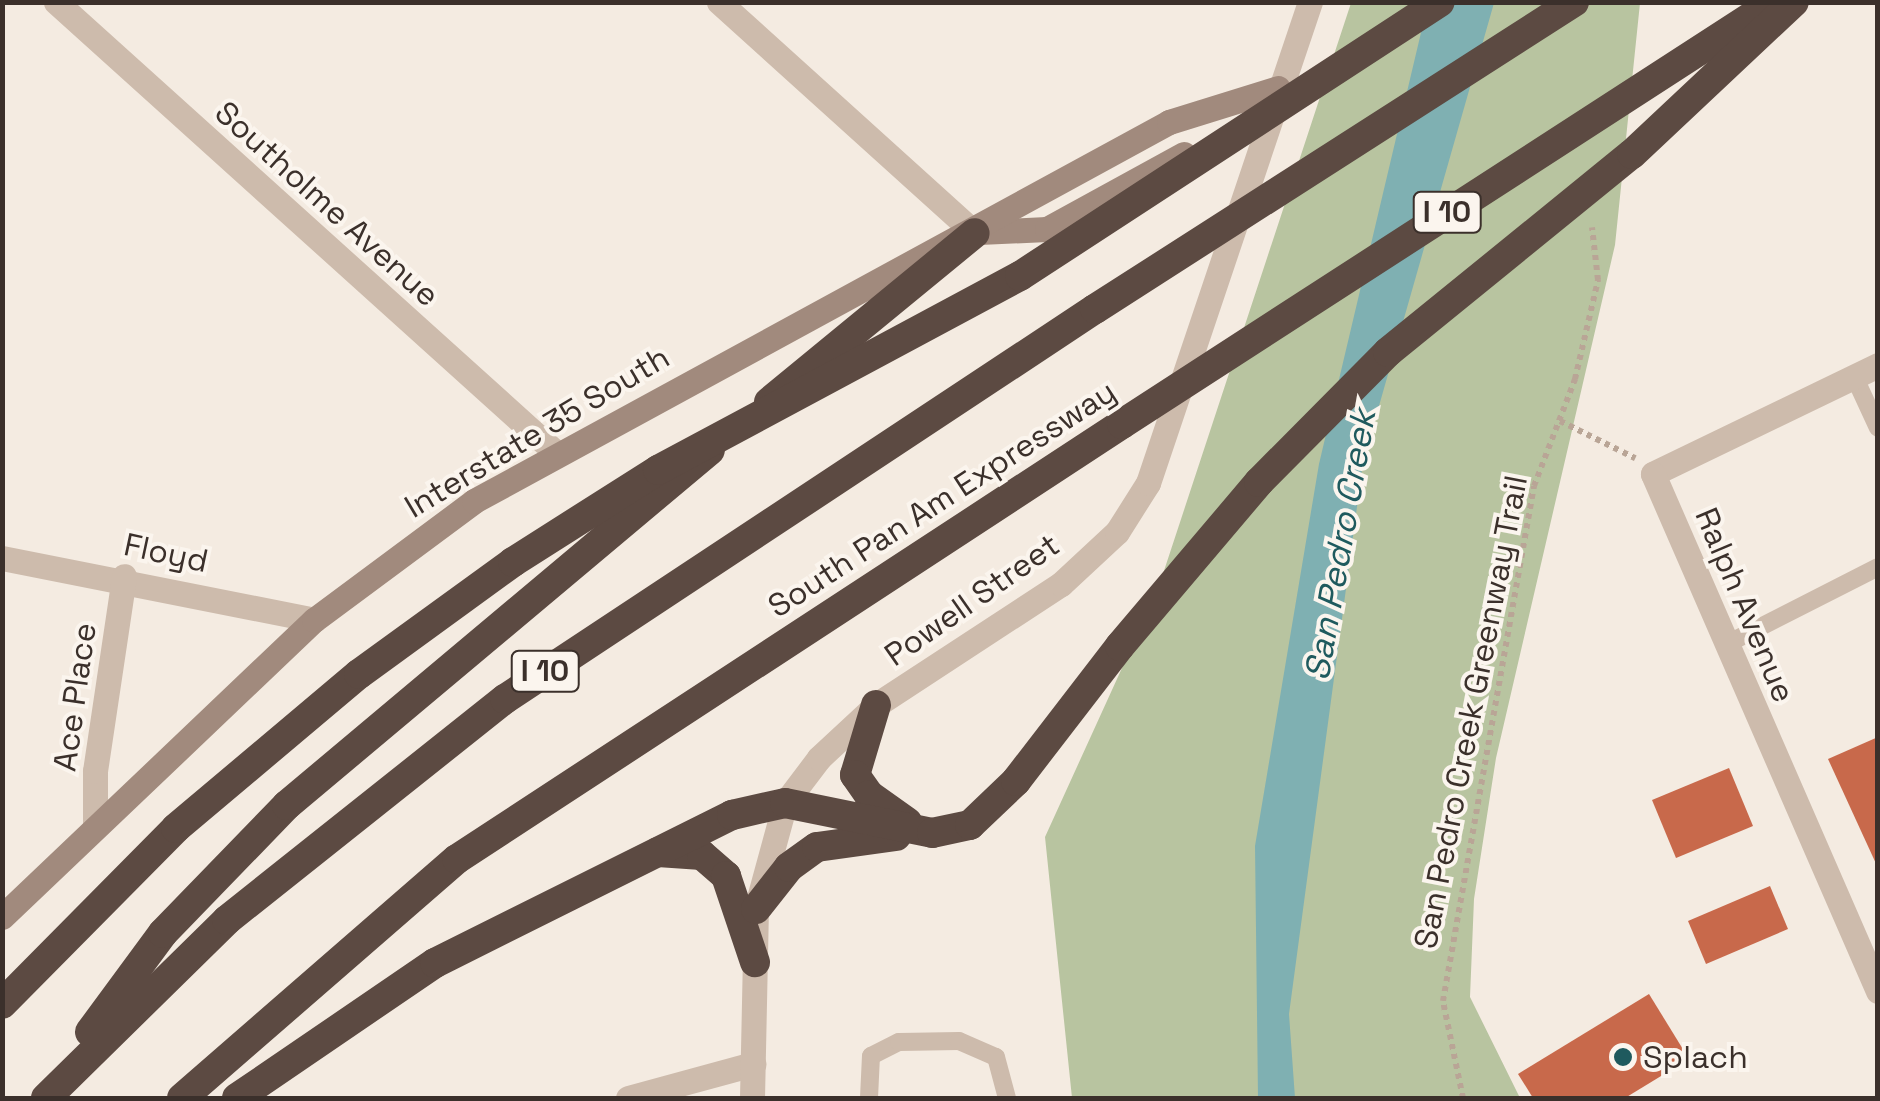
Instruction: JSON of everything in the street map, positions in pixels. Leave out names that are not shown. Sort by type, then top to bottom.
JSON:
[{"type":"highway","points":[[2,1004],[176,828],[359,674],[512,562],[658,470],[1037,266],[1440,2]]},
{"type":"highway","name":"I 10","points":[[44,1098],[227,920],[505,699],[1095,309],[1574,2]]},
{"type":"highway","name":"South Pan Am Expressway","points":[[182,1098],[457,859],[1774,2]]},
{"type":"highway","points":[[756,909],[788,867],[816,847],[932,833],[990,811],[1120,646],[1259,482],[1388,352],[1632,154],[1794,2]]},
{"type":"highway","points":[[44,1098],[163,933],[287,805],[975,232]]},
{"type":"highway","points":[[876,705],[856,775],[895,817],[932,833]]},
{"type":"highway","points":[[237,1098],[435,963],[732,815],[785,803],[932,833]]},
{"type":"highway","points":[[654,852],[702,855],[726,876],[755,962]]},
{"type":"main road","name":"Interstate 35 South","points":[[975,232],[1047,229],[1198,146],[1278,88]]},
{"type":"main road","name":"Interstate 35 South","points":[[2,917],[314,620],[474,501],[556,452],[975,232],[1169,122],[1278,88]]},
{"type":"street","name":"Southolme Avenue","points":[[56,2],[556,452]]},
{"type":"street","points":[[719,2],[975,232]]},
{"type":"street","name":"Powell Street","points":[[752,1098],[756,909],[785,803],[818,758],[876,705],[1062,584],[1117,532],[1148,483],[1310,2]]},
{"type":"street","points":[[1653,474],[1866,370]]},
{"type":"street","name":"Ralph Avenue","points":[[1653,474],[1878,991]]},
{"type":"street","name":"Floyd","points":[[7,554],[124,576],[314,620]]},
{"type":"street","name":"Ace Place","points":[[95,827],[95,771],[124,576]]},
{"type":"street","points":[[628,1098],[753,1064]]},
{"type":"lane","points":[[1866,370],[1878,428]]},
{"type":"lane","points":[[1726,644],[1878,567]]},
{"type":"lane","points":[[870,1098],[871,1056],[899,1042],[959,1041],[996,1057],[1006,1098]]},
{"type":"path","name":"San Pedro Creek Greenway Trail","points":[[1464,1098],[1443,1001],[1534,486],[1560,422],[1598,280],[1589,246],[1594,211]]},
{"type":"path","points":[[1560,422],[1607,438],[1653,474]]},
{"type":"green space","points":[[1351,3],[1640,3],[1615,245],[1496,758],[1474,899],[1470,997],[1520,1098],[1072,1098],[1045,837],[1158,589]]},
{"type":"water","name":"San Pedro Creek","points":[[1428,3],[1494,3],[1363,462],[1289,1014],[1295,1098],[1258,1098],[1255,846],[1319,464]]},
{"type":"building","points":[[1878,737],[1878,868],[1828,759]]},
{"type":"building","points":[[1729,768],[1753,826],[1676,858],[1652,800]]},
{"type":"building","points":[[1770,886],[1788,929],[1706,964],[1688,921]]},
{"type":"building","points":[[1649,994],[1689,1059],[1625,1098],[1533,1098],[1518,1074]]},
{"type":"place","name":"Splach","points":[[1623,1057]]}]
